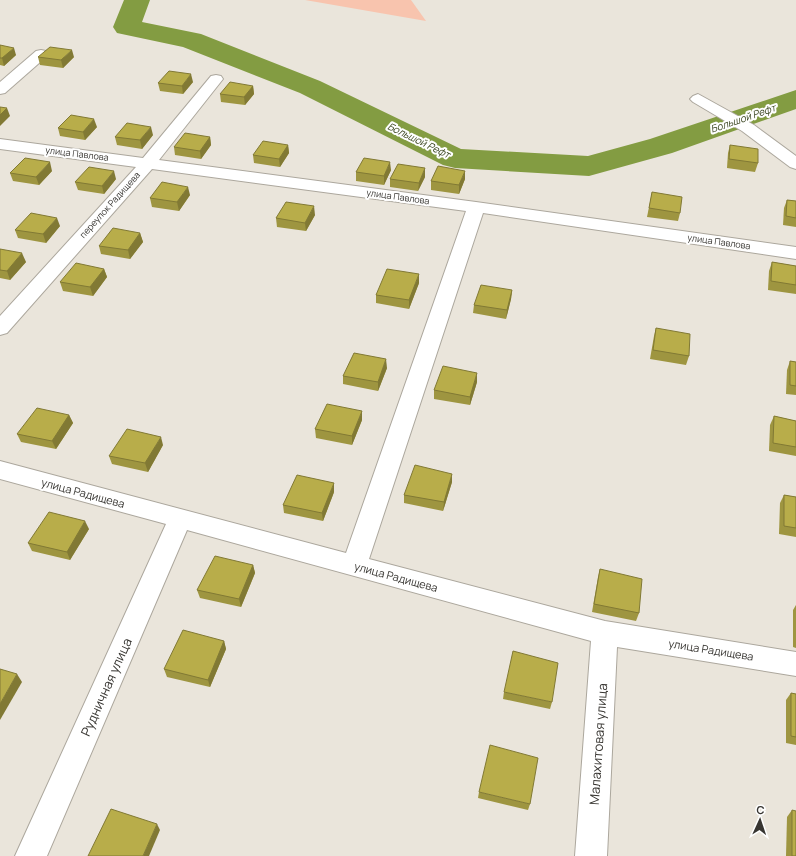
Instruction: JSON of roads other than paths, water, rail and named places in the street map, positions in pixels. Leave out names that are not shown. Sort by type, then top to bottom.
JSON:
[{"type":"street","points":[[0,90],[41,54]]},
{"type":"street","name":"переулок Радищева","points":[[0,328],[148,163],[216,79]]},
{"type":"street","points":[[698,99],[748,128],[796,164]]},
{"type":"street","name":"улица Павлова","points":[[0,144],[476,207],[796,253]]},
{"type":"street","points":[[354,565],[476,207]]},
{"type":"street","name":"улица Радищева","points":[[0,470],[605,633],[796,664]]},
{"type":"street","name":"Рудничная улица","points":[[31,856],[180,519]]},
{"type":"street","name":"Малахитовая улица","points":[[591,856],[605,633]]},
{"type":"waterway","name":"Большой Рефт","points":[[137,0],[127,27],[191,40],[310,87],[455,158],[589,166],[661,146],[796,99]]}]
